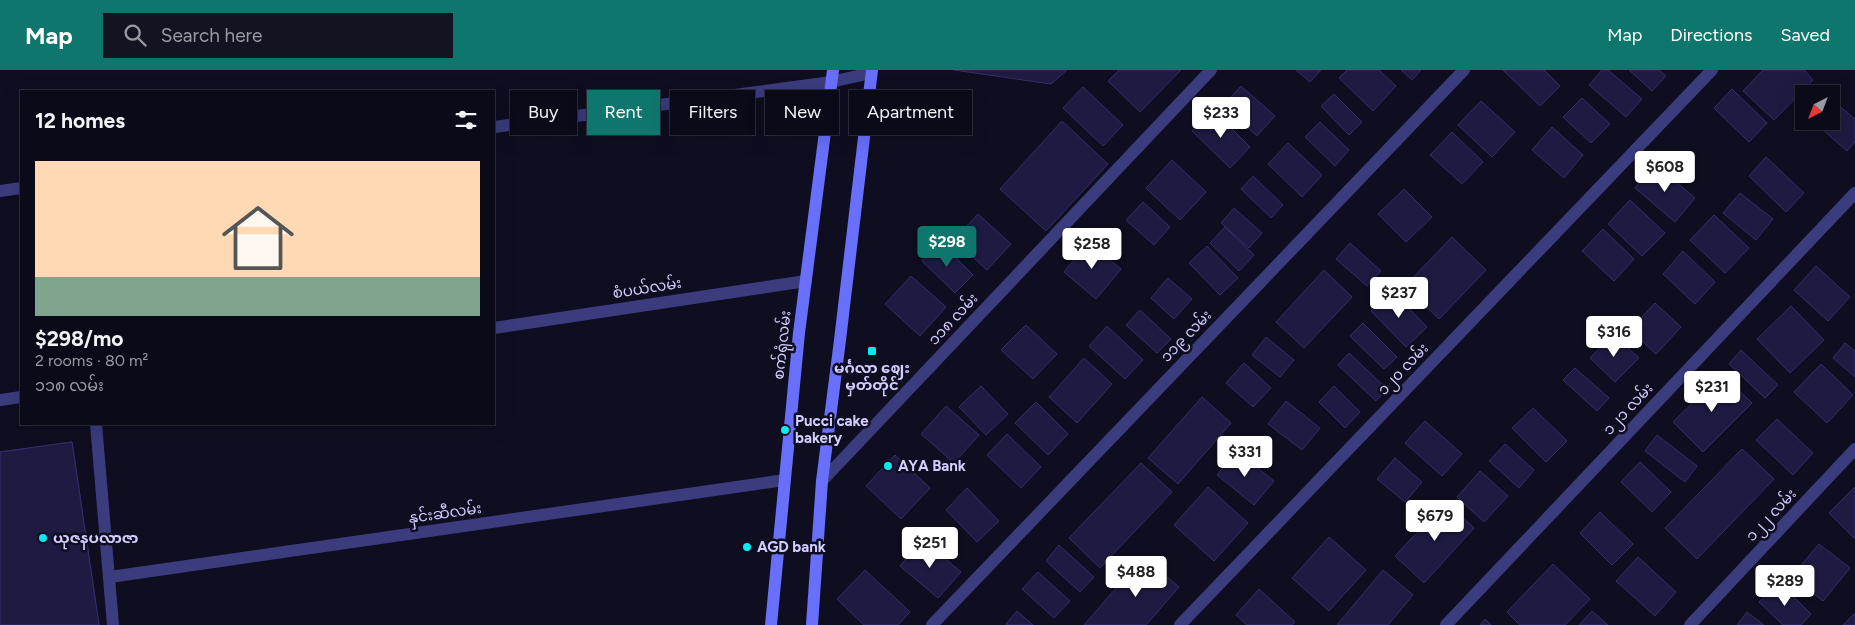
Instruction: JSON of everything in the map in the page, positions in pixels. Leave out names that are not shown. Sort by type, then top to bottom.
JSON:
[{"type":"main road","points":[[812,625],[822,481],[871,71]]},
{"type":"main road","name":"စက်ရုံလမ်း","points":[[772,625],[806,281],[832,76]]},
{"type":"street","name":"၁၁၈ လမ်း","points":[[822,481],[1211,70]]},
{"type":"street","name":"၁၁၉ လမ်း","points":[[932,625],[1464,70]]},
{"type":"street","name":"၁၂၀ လမ်း","points":[[1180,625],[1712,70]]},
{"type":"street","points":[[495,127],[871,71]]},
{"type":"street","points":[[0,191],[20,188]]},
{"type":"street","name":"၁၂၁ လမ်း","points":[[1446,625],[1855,193]]},
{"type":"street","name":"စံပယ်လမ်း","points":[[495,328],[806,281]]},
{"type":"street","points":[[0,400],[20,397]]},
{"type":"street","points":[[96,425],[113,625]]},
{"type":"street","name":"၁၂၂ လမ်း","points":[[1690,625],[1855,449]]},
{"type":"street","name":"နှင်းဆီလမ်း","points":[[110,577],[785,480]]},
{"type":"building","points":[[954,70],[1067,70],[1051,84]]},
{"type":"building","points":[[1119,70],[1181,70],[1140,112],[1108,81]]},
{"type":"building","points":[[1296,70],[1321,70],[1310,82]]},
{"type":"building","points":[[1347,70],[1379,70],[1396,86],[1373,111],[1339,78]]},
{"type":"building","points":[[1401,70],[1421,70],[1412,80]]},
{"type":"building","points":[[1503,70],[1544,70],[1560,86],[1540,106]]},
{"type":"building","points":[[1602,70],[1608,70],[1642,99],[1626,117],[1589,85]]},
{"type":"building","points":[[1629,70],[1659,70],[1666,76],[1652,91]]},
{"type":"building","points":[[1763,70],[1804,70],[1813,80],[1808,85],[1795,85],[1795,98],[1774,120],[1743,91]]},
{"type":"building","points":[[1241,86],[1275,116],[1257,136],[1223,106]]},
{"type":"building","points":[[1083,87],[1123,125],[1103,146],[1063,108]]},
{"type":"building","points":[[1732,89],[1767,123],[1749,142],[1714,108]]},
{"type":"building","points":[[1334,94],[1362,122],[1349,135],[1321,106]]},
{"type":"building","points":[[1582,98],[1610,124],[1591,143],[1563,117]]},
{"type":"building","points":[[1481,101],[1515,132],[1492,157],[1458,125]]},
{"type":"building","points":[[1840,106],[1855,119],[1855,142],[1847,151],[1823,130],[1840,130]]},
{"type":"building","points":[[1213,110],[1250,147],[1230,168],[1192,131]]},
{"type":"building","points":[[1062,121],[1108,164],[1046,231],[1000,189]]},
{"type":"building","points":[[1320,122],[1349,150],[1335,166],[1305,137]]},
{"type":"building","points":[[1552,127],[1583,155],[1564,178],[1532,150]]},
{"type":"building","points":[[1452,132],[1483,162],[1462,184],[1430,155]]},
{"type":"building","points":[[1288,143],[1322,175],[1302,197],[1268,164]]},
{"type":"building","points":[[1766,157],[1804,193],[1786,212],[1749,176]]},
{"type":"building","points":[[1172,160],[1206,192],[1180,220],[1146,188]]},
{"type":"building","points":[[1655,164],[1695,198],[1675,222],[1635,188]]},
{"type":"building","points":[[1253,176],[1283,205],[1271,218],[1241,189]]},
{"type":"building","points":[[1404,189],[1432,217],[1406,242],[1378,214]]},
{"type":"building","points":[[1740,193],[1773,219],[1756,240],[1723,213]]},
{"type":"building","points":[[1630,200],[1665,233],[1642,256],[1608,224]]},
{"type":"building","points":[[1143,202],[1170,227],[1154,245],[1126,220]]},
{"type":"building","points":[[1234,208],[1262,233],[1249,248],[1221,223]]},
{"type":"building","points":[[978,214],[1011,244],[987,270],[954,240]]},
{"type":"building","points":[[1714,215],[1749,248],[1725,273],[1690,240]]},
{"type":"building","points":[[1225,227],[1254,255],[1239,271],[1210,243]]},
{"type":"building","points":[[1603,229],[1634,259],[1614,281],[1582,251]]},
{"type":"building","points":[[1452,237],[1486,270],[1439,319],[1405,286]]},
{"type":"building","points":[[940,242],[973,275],[955,293],[922,261]]},
{"type":"building","points":[[1089,242],[1121,269],[1096,299],[1064,272]]},
{"type":"building","points":[[1350,243],[1381,271],[1367,286],[1336,259]]},
{"type":"building","points":[[1207,246],[1238,278],[1220,295],[1189,263]]},
{"type":"building","points":[[1683,251],[1715,282],[1695,304],[1663,274]]},
{"type":"building","points":[[1816,266],[1850,297],[1828,321],[1794,290]]},
{"type":"building","points":[[1324,270],[1352,297],[1304,348],[1276,322]]},
{"type":"building","points":[[911,276],[946,307],[920,336],[885,304]]},
{"type":"building","points":[[1168,278],[1192,299],[1174,319],[1151,298]]},
{"type":"building","points":[[1392,291],[1427,327],[1406,347],[1371,311]]},
{"type":"building","points":[[1655,303],[1681,327],[1656,354],[1630,330]]},
{"type":"building","points":[[1791,306],[1824,340],[1790,373],[1757,339]]},
{"type":"building","points":[[1140,310],[1171,339],[1157,353],[1126,325]]},
{"type":"building","points":[[1363,323],[1397,357],[1384,369],[1350,336]]},
{"type":"building","points":[[1026,325],[1057,354],[1033,379],[1001,350]]},
{"type":"building","points":[[1107,326],[1143,360],[1125,379],[1089,346]]},
{"type":"building","points":[[1613,334],[1639,358],[1615,382],[1590,358]]},
{"type":"building","points":[[1266,337],[1294,360],[1280,377],[1252,355]]},
{"type":"building","points":[[1845,343],[1855,351],[1855,377],[1833,358]]},
{"type":"building","points":[[1741,350],[1778,385],[1765,398],[1729,364]]},
{"type":"building","points":[[1349,353],[1387,389],[1376,401],[1338,365]]},
{"type":"building","points":[[1084,358],[1112,384],[1077,423],[1049,397]]},
{"type":"building","points":[[1244,363],[1271,388],[1253,407],[1226,383]]},
{"type":"building","points":[[1821,364],[1853,395],[1827,423],[1794,392]]},
{"type":"building","points":[[1575,368],[1609,398],[1597,411],[1563,380]]},
{"type":"building","points":[[1722,374],[1752,403],[1703,452],[1673,422]]},
{"type":"building","points":[[981,386],[1008,414],[986,435],[959,407]]},
{"type":"building","points":[[1334,386],[1360,412],[1345,428],[1319,402]]},
{"type":"building","points":[[1202,397],[1231,423],[1178,484],[1148,458]]},
{"type":"building","points":[[1286,401],[1320,428],[1302,450],[1268,424]]},
{"type":"building","points":[[1036,402],[1068,434],[1048,455],[1015,423]]},
{"type":"building","points":[[946,406],[979,435],[954,463],[921,434]]},
{"type":"building","points":[[1533,408],[1567,441],[1546,462],[1512,428]]},
{"type":"building","points":[[1777,419],[1813,453],[1793,475],[1756,440]]},
{"type":"building","points":[[1425,421],[1462,454],[1442,476],[1405,443]]},
{"type":"building","points":[[1007,434],[1041,467],[1021,488],[987,455]]},
{"type":"building","points":[[1657,435],[1697,466],[1685,482],[1645,451]]},
{"type":"building","name":"ယုဇနပလာဇာ","points":[[72,442],[99,625],[0,625],[0,452]]},
{"type":"building","name":"ယုဇနပလာဇာ","points":[[72,442],[99,625],[0,625],[0,452]]},
{"type":"building","points":[[1505,444],[1534,470],[1519,488],[1489,461]]},
{"type":"building","points":[[1742,449],[1774,479],[1697,559],[1665,528]]},
{"type":"building","points":[[1237,451],[1274,481],[1254,505],[1217,475]]},
{"type":"building","points":[[895,455],[930,488],[901,519],[866,486]]},
{"type":"building","points":[[1395,458],[1422,482],[1405,502],[1377,479]]},
{"type":"building","points":[[1640,462],[1671,492],[1652,512],[1621,482]]},
{"type":"building","points":[[1141,463],[1172,492],[1100,568],[1069,538]]},
{"type":"building","points":[[1480,471],[1508,496],[1484,522],[1457,497]]},
{"type":"building","points":[[1208,487],[1248,523],[1214,561],[1174,525]]},
{"type":"building","points":[[1855,487],[1855,539],[1829,513]]},
{"type":"building","points":[[967,488],[999,521],[977,542],[946,510]]},
{"type":"building","points":[[1446,502],[1474,528],[1424,583],[1395,556]]},
{"type":"building","points":[[1600,512],[1633,544],[1612,565],[1580,533]]},
{"type":"building","points":[[1329,537],[1366,570],[1329,611],[1292,578]]},
{"type":"building","points":[[922,539],[961,572],[938,598],[900,566]]},
{"type":"building","points":[[1819,544],[1850,568],[1823,601],[1792,576]]},
{"type":"building","points":[[1059,545],[1094,577],[1080,592],[1046,561]]},
{"type":"building","points":[[1143,557],[1179,587],[1146,625],[1084,625]]},
{"type":"building","points":[[1638,557],[1676,592],[1655,616],[1616,581]]},
{"type":"building","points":[[1553,564],[1590,599],[1565,625],[1520,625],[1507,612]]},
{"type":"building","points":[[865,570],[910,612],[898,625],[864,625],[837,599]]},
{"type":"building","points":[[1383,570],[1413,595],[1388,625],[1337,625]]},
{"type":"building","points":[[1038,572],[1070,601],[1054,618],[1022,589]]},
{"type":"building","points":[[1779,582],[1811,614],[1801,625],[1783,625],[1759,602]]},
{"type":"building","points":[[1259,589],[1295,622],[1292,625],[1247,625],[1236,615]]},
{"type":"building","points":[[1017,611],[1033,625],[1007,625]]},
{"type":"building","points":[[1592,611],[1608,625],[1579,625]]},
{"type":"building","points":[[1747,612],[1764,625],[1737,625]]},
{"type":"building","points":[[1855,613],[1855,625],[1843,625]]},
{"type":"building","points":[[1485,619],[1491,625],[1480,625]]},
{"type":"place","name":"မင်္ဂလာ ဈေး မှတ်တိုင်","points":[[872,351]]},
{"type":"place","name":"Pucci cake bakery","points":[[785,430]]},
{"type":"place","name":"AYA Bank","points":[[888,466]]},
{"type":"place","name":"ယုဇနပလာဇာ","points":[[43,538]]},
{"type":"place","name":"AGD bank","points":[[747,547]]}]
